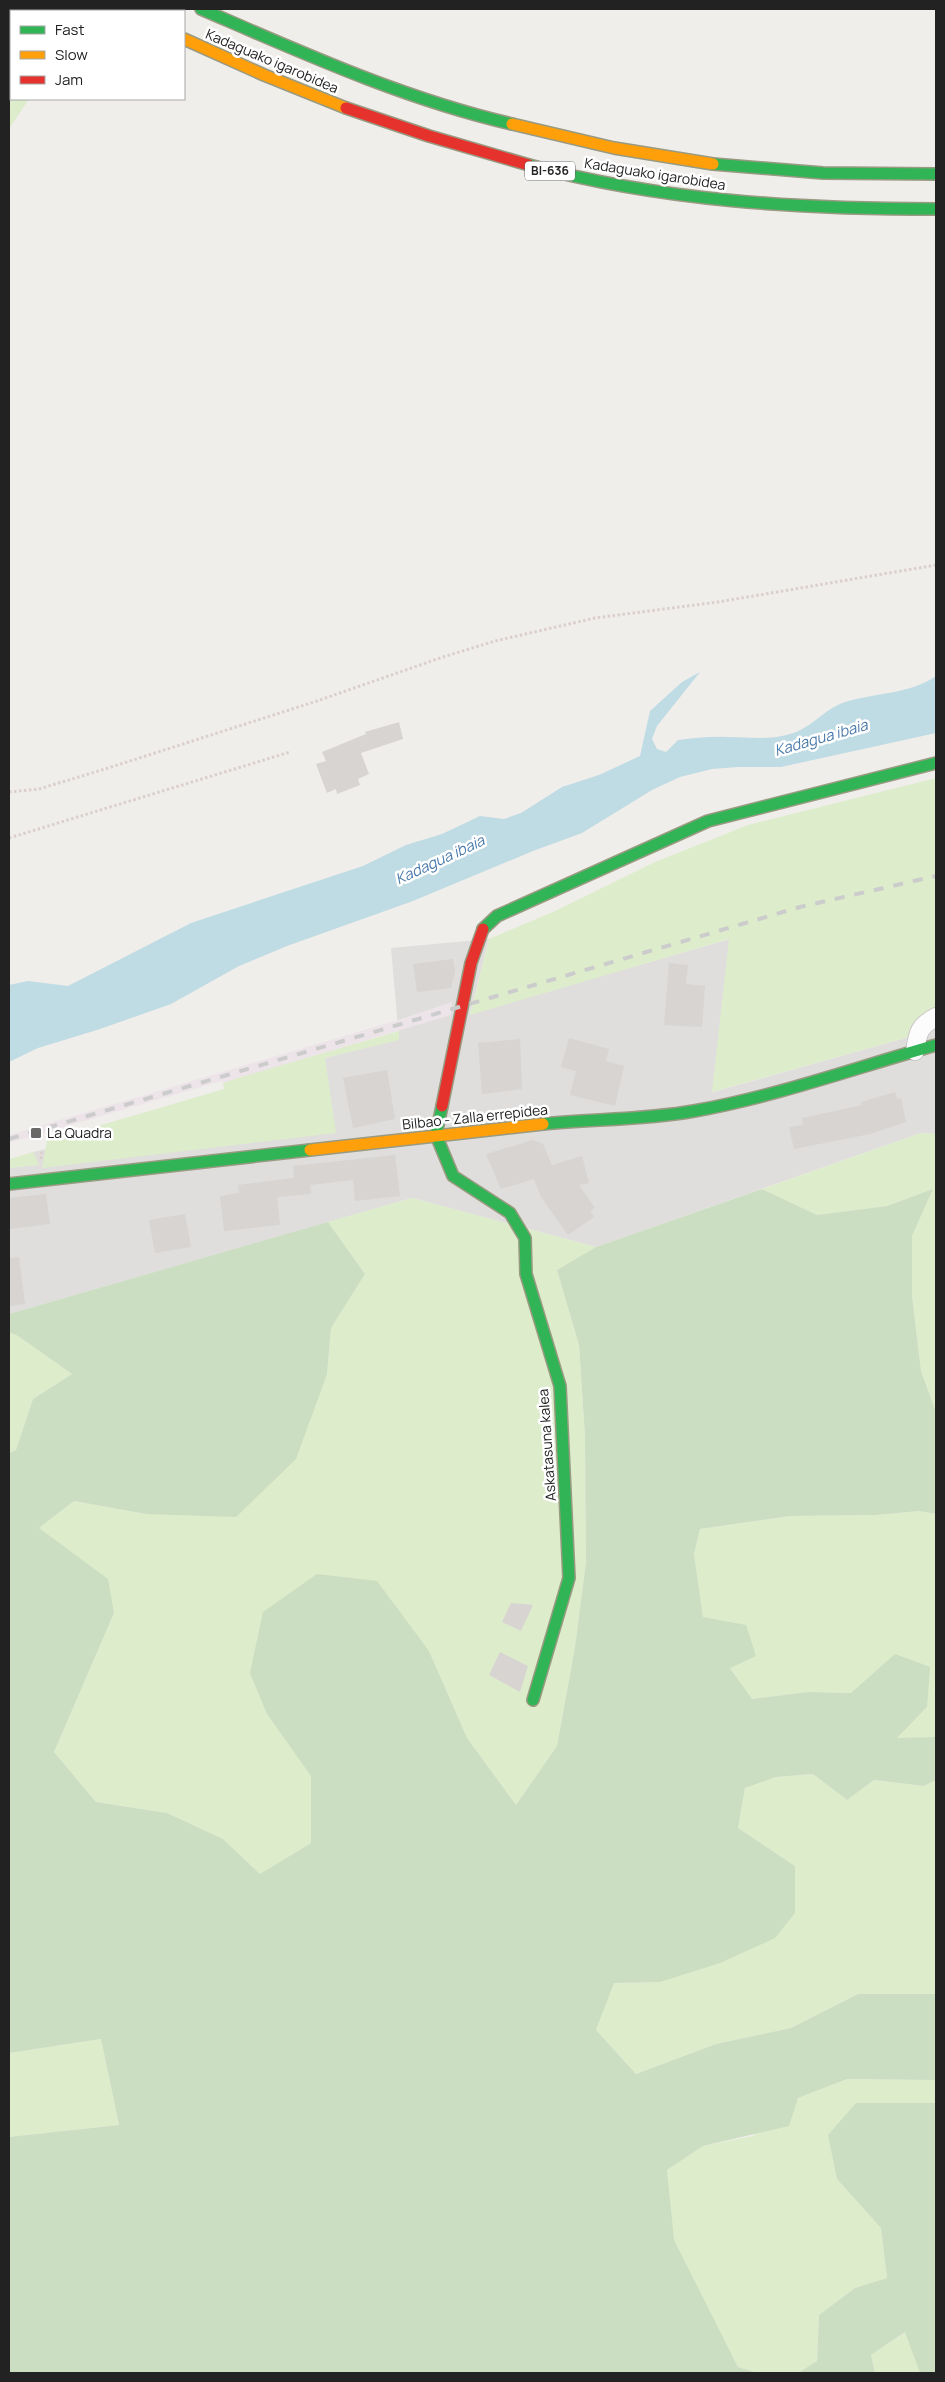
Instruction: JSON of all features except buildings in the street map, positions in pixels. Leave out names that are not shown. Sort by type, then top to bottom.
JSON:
[{"type":"main road","name":"Kadaguako igarobidea","points":[[202,9],[353,74],[461,112],[614,148],[703,163],[814,172],[936,174]]},
{"type":"main road","name":"Kadaguako igarobidea","points":[[185,39],[342,107],[412,132],[474,151],[592,181],[656,192],[766,204],[882,210],[936,209]]},
{"type":"main road","points":[[436,1135],[471,963],[483,929],[497,916],[708,821],[936,763]]},
{"type":"main road","name":"Bilbao - Zalla errepidea","points":[[9,1184],[436,1135],[567,1122],[629,1120],[695,1111],[752,1098],[936,1045]]},
{"type":"main road","name":"Askatasuna kalea","points":[[436,1135],[453,1176],[510,1213],[525,1238],[526,1274],[560,1386],[569,1578],[533,1700]]},
{"type":"street","points":[[915,1051],[918,1034],[925,1023],[936,1017]]},
{"type":"path","points":[[9,792],[39,789],[314,702],[495,641],[595,618],[718,602],[936,564]]},
{"type":"path","points":[[9,838],[290,752]]},
{"type":"shaded area","points":[[489,939],[470,1014],[730,939],[713,1092],[909,1037],[911,1025],[936,1008],[936,1134],[921,1133],[596,1247],[412,1198],[9,1314],[9,1168],[38,1165],[33,1152],[46,1149],[43,1168],[325,1058],[399,1039],[391,948]]},
{"type":"shaded area","points":[[452,1002],[451,1015],[223,1083],[222,1081],[9,1143],[9,1135],[398,1020]]},
{"type":"green space","points":[[9,45],[10,100],[28,100],[9,129]]},
{"type":"green space","points":[[936,778],[936,1008],[911,1025],[909,1037],[712,1092],[729,939],[470,1015],[489,939],[555,911],[655,862],[748,825]]},
{"type":"green space","points":[[399,1031],[399,1040],[325,1058],[336,1133],[42,1168],[47,1141],[224,1089],[223,1083],[238,1078]]},
{"type":"green space","points":[[921,1133],[936,1134],[936,1412],[921,1371],[912,1296],[912,1236],[933,1189],[887,1206],[817,1215],[762,1189]]},
{"type":"green space","points":[[33,1152],[39,1165],[9,1168],[9,1159]]},
{"type":"green space","points":[[762,1189],[817,1215],[887,1206],[933,1189],[912,1236],[912,1296],[921,1371],[936,1412],[936,1514],[919,1511],[876,1515],[790,1516],[700,1529],[694,1554],[703,1617],[746,1625],[756,1656],[730,1668],[752,1699],[808,1692],[851,1693],[895,1654],[930,1667],[927,1707],[897,1738],[936,1737],[936,1780],[924,1786],[874,1780],[847,1800],[813,1774],[776,1777],[745,1788],[738,1828],[795,1866],[795,1913],[775,1938],[720,1963],[660,1982],[614,1983],[596,2030],[636,2074],[716,2044],[791,2028],[858,1994],[936,1994],[936,2080],[847,2079],[798,2098],[789,2126],[703,2146],[667,2170],[674,2240],[738,2367],[758,2373],[9,2373],[9,2137],[119,2125],[101,2039],[9,2053],[9,1453],[16,1450],[33,1399],[72,1374],[18,1336],[9,1332],[9,1314],[328,1222],[365,1274],[331,1328],[327,1374],[296,1459],[236,1517],[146,1514],[74,1501],[39,1528],[108,1579],[114,1613],[54,1752],[96,1802],[167,1813],[223,1839],[260,1874],[311,1843],[311,1776],[267,1714],[250,1673],[263,1612],[317,1574],[377,1581],[429,1651],[467,1738],[516,1805],[557,1746],[575,1647],[586,1562],[585,1436],[579,1345],[557,1270],[596,1247]]},
{"type":"green space","points":[[412,1198],[596,1247],[557,1270],[579,1345],[585,1436],[586,1562],[575,1647],[557,1746],[516,1805],[467,1738],[429,1651],[267,1714],[312,1776],[311,1843],[260,1874],[223,1839],[167,1813],[96,1802],[54,1752],[114,1613],[39,1528],[74,1501],[146,1514],[327,1374],[331,1328],[365,1274],[328,1222]]},
{"type":"green space","points":[[9,1332],[18,1336],[72,1374],[33,1399],[16,1450],[9,1453]]},
{"type":"green space","points":[[919,1511],[936,1514],[936,1737],[896,1739],[927,1707],[851,1693],[808,1692],[751,1699],[730,1667],[703,1618],[694,1554],[700,1529],[790,1516],[876,1515]]},
{"type":"green space","points":[[813,1774],[847,1800],[874,1780],[924,1786],[936,1780],[936,1994],[858,1994],[791,2028],[716,2044],[636,2074],[596,2030],[613,1983],[660,1982],[795,1866],[738,1828],[745,1788],[776,1777]]},
{"type":"green space","points":[[101,2039],[119,2125],[9,2137],[9,2053]]},
{"type":"green space","points":[[847,2079],[936,2080],[936,2103],[857,2103],[837,2179],[881,2228],[887,2278],[855,2288],[819,2315],[817,2361],[798,2373],[758,2373],[738,2367],[673,2240],[667,2170],[703,2146],[753,2136],[798,2098]]},
{"type":"green space","points":[[856,2103],[936,2103],[936,2373],[920,2373],[905,2332],[871,2355],[875,2373],[798,2373],[817,2361],[819,2315],[855,2288],[887,2278],[881,2228],[837,2179],[828,2135]]},
{"type":"green space","points":[[906,2332],[920,2373],[875,2373],[871,2355]]},
{"type":"water","name":"Kadagua ibaia","points":[[700,672],[657,726],[652,739],[657,749],[666,752],[678,740],[715,737],[762,738],[787,735],[802,729],[832,708],[845,702],[904,690],[936,676],[936,733],[781,767],[712,769],[680,777],[652,790],[582,833],[533,851],[413,901],[287,946],[239,966],[171,1004],[38,1048],[9,1062],[9,985],[28,981],[68,986],[191,923],[363,866],[406,845],[442,834],[480,816],[504,819],[521,813],[562,787],[599,775],[640,756],[650,711],[682,682]]},
{"type":"railway","points":[[9,1139],[800,907],[936,876]]},
{"type":"traffic: fast","points":[[201,9],[354,74],[432,102],[512,124]]},
{"type":"traffic: fast","points":[[713,164],[823,173],[936,174]]},
{"type":"traffic: fast","points":[[529,165],[629,187],[680,195],[782,205],[936,209]]},
{"type":"traffic: fast","points":[[483,929],[497,916],[708,821],[936,763]]},
{"type":"traffic: fast","points":[[543,1124],[656,1116],[724,1105],[785,1090],[936,1045]]},
{"type":"traffic: fast","points":[[442,1106],[436,1135],[453,1176],[510,1213],[525,1238],[526,1274],[560,1386],[569,1578],[533,1700]]},
{"type":"traffic: fast","points":[[9,1184],[310,1150]]},
{"type":"traffic: slow","points":[[185,39],[264,75],[346,108]]},
{"type":"traffic: slow","points":[[512,124],[614,148],[713,164]]},
{"type":"traffic: slow","points":[[310,1150],[543,1124]]},
{"type":"traffic: jam","points":[[346,108],[429,136],[529,165]]},
{"type":"traffic: jam","points":[[442,1106],[471,963],[483,929]]},
{"type":"place","name":"La Quadra","points":[[36,1133]]}]
